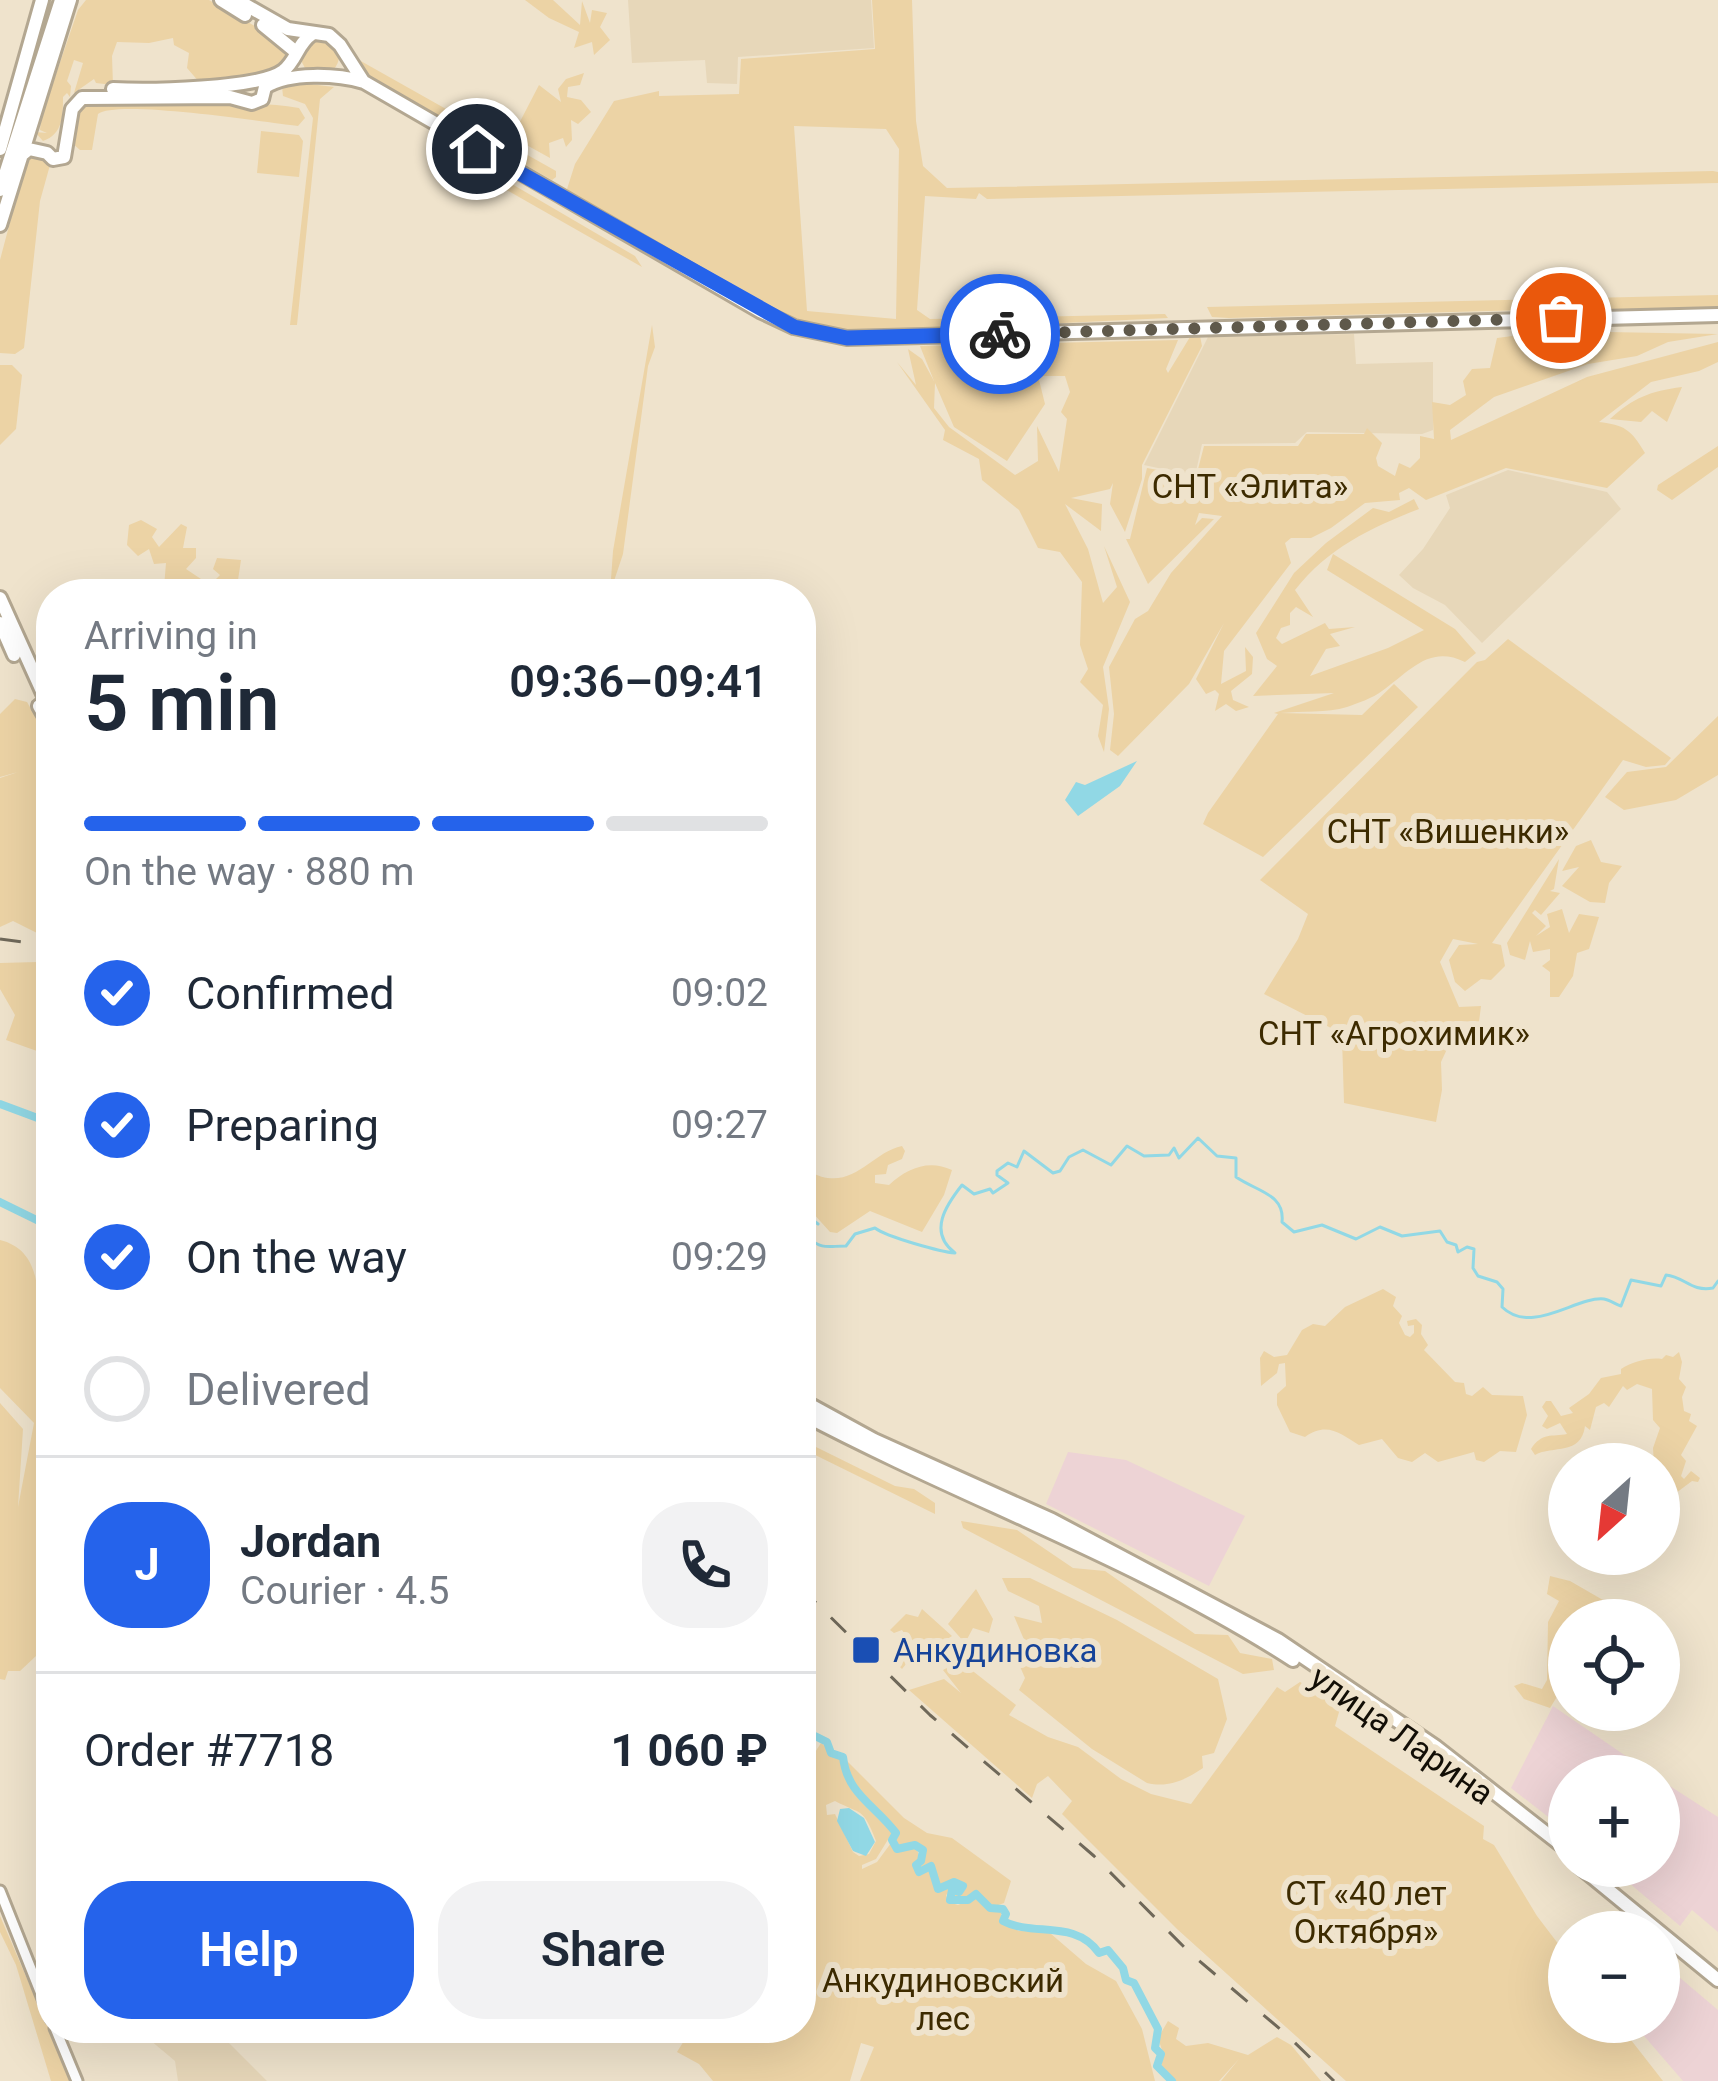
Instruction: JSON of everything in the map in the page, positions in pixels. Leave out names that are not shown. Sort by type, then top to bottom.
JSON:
[{"type":"main road","points":[[0,148],[42,0]]},
{"type":"main road","points":[[0,190],[61,0]]},
{"type":"main road","points":[[0,225],[70,0]]},
{"type":"main road","points":[[220,0],[276,33],[296,55],[305,74],[320,79],[337,73],[343,53]]},
{"type":"main road","points":[[237,0],[281,26],[329,35],[364,82],[760,311],[827,336],[1718,315]]},
{"type":"main road","points":[[245,100],[241,89],[280,74],[312,34]]},
{"type":"main road","points":[[53,145],[71,99],[87,89],[233,86],[285,78],[364,82]]},
{"type":"main road","points":[[53,145],[82,98],[258,102],[255,82]]},
{"type":"main road","points":[[28,125],[36,142],[53,145]]},
{"type":"main road","points":[[18,158],[29,149],[53,145]]},
{"type":"main road","points":[[0,598],[36,678]]},
{"type":"main road","points":[[0,623],[36,697]]},
{"type":"main road","points":[[816,1408],[874,1440],[1070,1529],[1278,1640],[1436,1748],[1532,1824]]},
{"type":"main road","name":"улица Ларина","points":[[816,1421],[1102,1556],[1228,1622],[1355,1700],[1548,1837]]},
{"type":"main road","points":[[1609,1887],[1718,1977]]},
{"type":"street","points":[[0,1891],[36,1981]]},
{"type":"street","points":[[61,2043],[76,2081]]},
{"type":"shaded area","points":[[628,0],[871,0],[874,48],[738,57],[737,84],[707,83],[705,60],[632,63]]},
{"type":"shaded area","points":[[1354,334],[1356,364],[1433,362],[1433,430],[1422,434],[1307,432],[1295,443],[1202,444],[1195,476],[1144,465],[1208,337]]},
{"type":"shaded area","points":[[1508,470],[1607,492],[1621,509],[1482,643],[1445,605],[1399,575],[1450,508],[1446,495]]},
{"type":"shaded area","points":[[1068,1452],[1126,1460],[1245,1516],[1209,1586],[1046,1504]]},
{"type":"shaded area","points":[[1548,1716],[1548,1731],[1589,1731],[1624,1755],[1548,1755],[1548,1817],[1511,1788]]},
{"type":"shaded area","points":[[1680,1793],[1718,1817],[1718,1932],[1692,1910],[1680,1926],[1680,1911],[1662,1911],[1634,1887],[1680,1887]]},
{"type":"shaded area","points":[[1680,1978],[1718,2010],[1718,2081],[1683,2081],[1650,2043],[1680,2043]]},
{"type":"shaded area","points":[[154,2043],[229,2043],[267,2081],[178,2081],[175,2061]]},
{"type":"green space","points":[[86,0],[209,0],[281,41],[288,49],[288,60],[272,74],[200,83],[187,68],[189,53],[174,45],[173,38],[117,42],[112,56],[113,85],[94,79],[74,93],[83,63],[74,60],[67,81],[70,97],[67,93],[63,97],[60,124],[43,141],[35,132],[47,133],[40,130],[41,118],[78,10]]},
{"type":"green space","points":[[525,0],[553,0],[580,25],[582,1],[590,23],[592,10],[607,13],[600,27],[610,40],[594,55],[592,42],[574,48],[579,32]]},
{"type":"green space","points":[[872,0],[912,0],[916,121],[923,166],[947,188],[1713,171],[1718,172],[1718,183],[987,199],[979,193],[976,199],[925,196],[917,310],[930,319],[1165,314],[1168,318],[850,333],[754,300],[567,189],[575,164],[614,101],[659,91],[659,96],[739,94],[741,59],[875,49]],"holes":[[[794,126],[886,129],[899,149],[896,319],[807,311]]]},
{"type":"green space","points":[[320,37],[333,43],[339,56],[333,69],[320,75],[307,69],[301,56],[307,43]]},
{"type":"green space","points":[[359,60],[556,171],[556,177],[552,180],[357,70]]},
{"type":"green space","points":[[584,73],[580,85],[568,87],[567,97],[581,100],[591,112],[578,124],[571,120],[572,140],[566,147],[563,138],[549,143],[550,158],[512,137],[539,85],[561,102],[558,89],[566,79]]},
{"type":"green space","points":[[293,82],[334,87],[320,99],[297,325],[290,325],[313,118],[305,104],[283,96],[282,87]]},
{"type":"green space","points":[[217,99],[299,108],[305,118],[298,126],[160,110],[110,110],[98,114],[92,150],[80,150],[72,143],[77,102]]},
{"type":"green space","points":[[261,131],[299,135],[303,141],[299,177],[257,173]]},
{"type":"green space","points":[[35,153],[50,160],[50,165],[40,201],[24,348],[15,354],[0,353],[0,260],[27,158]]},
{"type":"green space","points":[[459,153],[635,256],[642,267],[461,164]]},
{"type":"green space","points":[[1718,295],[1718,310],[1229,318],[1212,317],[1207,307]]},
{"type":"green space","points":[[652,325],[655,347],[648,366],[623,554],[611,579]]},
{"type":"green space","name":"СНТ «Элита»","points":[[1551,331],[1718,334],[1588,364],[1494,397],[1450,430],[1451,440],[1587,377],[1718,342],[1718,362],[1651,382],[1599,422],[1626,430],[1645,453],[1607,488],[1506,468],[1426,500],[1409,488],[1399,493],[1400,500],[1365,503],[1311,538],[1291,538],[1285,543],[1291,563],[1224,651],[1221,684],[1246,671],[1245,647],[1253,657],[1252,674],[1231,691],[1233,700],[1249,707],[1236,711],[1226,704],[1215,711],[1219,694],[1215,690],[1206,694],[1196,679],[1224,623],[1189,684],[1118,756],[1110,750],[1114,714],[1109,667],[1135,619],[1148,611],[1171,573],[1222,516],[1199,513],[1195,525],[1202,518],[1214,519],[1148,584],[1126,539],[1130,539],[1147,468],[1196,477],[1204,446],[1298,446],[1306,434],[1364,434],[1367,428],[1382,443],[1378,466],[1395,476],[1399,463],[1410,468],[1420,458],[1420,436],[1434,439],[1432,402],[1450,405],[1466,395],[1463,381],[1472,369],[1490,368],[1497,338]]},
{"type":"green space","points":[[1200,336],[1202,346],[1142,465],[1125,532],[1110,504],[1113,483],[1110,489],[1071,498],[1102,504],[1101,531],[1065,504],[1088,549],[1103,603],[1117,587],[1104,546],[1130,602],[1103,667],[1109,709],[1104,752],[1098,736],[1103,705],[1080,682],[1088,669],[1080,645],[1082,582],[1060,552],[1038,548],[1019,510],[982,480],[979,459],[943,440],[945,430],[897,362],[916,385],[908,349],[922,359],[934,381],[920,346],[1178,340],[1168,373],[1190,337]],"holes":[[[1038,376],[1065,376],[1070,392],[1061,412],[1067,419],[1059,472],[1037,426],[1038,461],[1015,475],[949,427],[934,408],[935,383],[954,427],[1007,461],[1045,404]]]},
{"type":"green space","points":[[0,365],[12,365],[22,375],[16,429],[0,445]]},
{"type":"green space","points":[[1682,387],[1667,422],[1652,411],[1641,422],[1610,419],[1643,397]]},
{"type":"green space","points":[[1718,446],[1718,467],[1672,500],[1657,490],[1658,485]]},
{"type":"green space","points":[[1414,499],[1419,509],[1351,541],[1321,562],[1308,575],[1295,590],[1313,617],[1296,607],[1290,613],[1290,625],[1281,628],[1276,638],[1282,644],[1325,623],[1329,629],[1355,627],[1330,634],[1340,646],[1326,649],[1310,676],[1424,630],[1327,570],[1333,554],[1455,629],[1476,653],[1465,662],[1430,658],[1378,694],[1347,707],[1280,713],[1362,715],[1394,684],[1418,707],[1263,857],[1203,824],[1278,714],[1274,713],[1334,693],[1253,696],[1277,666],[1267,659],[1256,633],[1294,573],[1326,543],[1373,508],[1389,512]]},
{"type":"green space","points":[[141,520],[157,529],[152,537],[159,547],[181,524],[187,527],[183,548],[196,548],[196,558],[186,569],[201,579],[165,579],[166,563],[154,564],[149,549],[138,556],[127,545],[129,525]]},
{"type":"green space","points":[[217,558],[241,560],[238,579],[216,579],[220,575],[213,569]]},
{"type":"green space","name":"СНТ «Вишенки»","points":[[1508,639],[1671,758],[1665,765],[1646,767],[1623,760],[1492,943],[1501,945],[1505,966],[1491,980],[1481,979],[1465,991],[1455,982],[1449,960],[1459,945],[1478,944],[1453,939],[1440,962],[1459,1007],[1481,1006],[1479,1022],[1460,1021],[1441,1062],[1436,1122],[1344,1103],[1342,1038],[1264,994],[1308,914],[1260,880],[1477,662]]},
{"type":"green space","points":[[15,699],[27,702],[36,718],[36,932],[13,921],[0,927],[0,778],[18,772],[0,777],[0,714]]},
{"type":"green space","points":[[1718,716],[1718,775],[1676,800],[1624,810],[1605,797],[1627,772],[1666,767]]},
{"type":"green space","points":[[1591,840],[1601,862],[1622,866],[1609,883],[1605,903],[1590,902],[1562,886],[1579,867],[1562,871],[1576,846]]},
{"type":"green space","points":[[1559,859],[1550,891],[1560,893],[1541,915],[1532,913],[1546,926],[1536,936],[1550,927],[1547,914],[1562,909],[1569,933],[1579,914],[1599,917],[1589,949],[1577,953],[1573,976],[1559,997],[1550,997],[1550,972],[1542,966],[1550,960],[1550,949],[1533,952],[1530,941],[1525,960],[1510,955],[1507,943]]},
{"type":"green space","points":[[36,962],[36,1051],[6,1040],[15,1015],[0,989],[0,963]]},
{"type":"green space","points":[[902,1146],[905,1151],[902,1159],[888,1165],[886,1174],[875,1175],[875,1183],[889,1185],[927,1165],[952,1170],[944,1195],[922,1232],[870,1211],[837,1233],[830,1232],[816,1216],[816,1174],[848,1175]]},
{"type":"green space","points":[[0,1240],[23,1253],[36,1280],[36,1656],[20,1671],[8,1671],[5,1680],[0,1679],[0,1403],[23,1429],[18,1507],[34,1423],[0,1388]]},
{"type":"green space","points":[[1383,1289],[1396,1297],[1393,1306],[1402,1316],[1399,1323],[1405,1335],[1414,1333],[1414,1325],[1408,1326],[1407,1321],[1416,1319],[1428,1345],[1424,1350],[1455,1382],[1464,1383],[1466,1394],[1472,1396],[1483,1387],[1492,1395],[1523,1396],[1527,1415],[1516,1452],[1500,1451],[1484,1462],[1476,1460],[1474,1452],[1438,1462],[1425,1453],[1412,1462],[1398,1458],[1382,1439],[1359,1445],[1327,1430],[1305,1437],[1290,1432],[1277,1405],[1277,1394],[1286,1386],[1285,1363],[1261,1386],[1264,1351],[1274,1357],[1287,1355],[1302,1330],[1313,1324],[1325,1326],[1345,1307]]},
{"type":"green space","points":[[1679,1352],[1679,1379],[1686,1387],[1684,1411],[1697,1426],[1681,1455],[1686,1461],[1681,1476],[1684,1479],[1691,1471],[1700,1478],[1698,1482],[1680,1490],[1680,1443],[1655,1443],[1660,1428],[1653,1420],[1652,1389],[1637,1384],[1627,1390],[1623,1386],[1609,1407],[1604,1403],[1596,1407],[1590,1430],[1585,1426],[1578,1442],[1548,1443],[1548,1451],[1535,1455],[1531,1449],[1539,1440],[1567,1434],[1560,1423],[1547,1429],[1542,1426],[1548,1416],[1542,1407],[1546,1401],[1561,1416],[1573,1413],[1569,1408],[1601,1378],[1621,1374],[1621,1369],[1635,1362]]},
{"type":"green space","points":[[816,1447],[895,1486],[914,1489],[935,1503],[935,1514],[816,1455]]},
{"type":"green space","points":[[961,1521],[1017,1530],[1073,1568],[1105,1571],[1195,1634],[1228,1635],[1240,1653],[1272,1659],[1274,1670],[1243,1674],[963,1528]]},
{"type":"green space","points":[[1550,1576],[1570,1581],[1601,1599],[1556,1599],[1547,1594]]},
{"type":"green space","points":[[1002,1578],[1030,1578],[1117,1620],[1218,1679],[1227,1719],[1214,1753],[1202,1756],[1203,1768],[1176,1782],[1147,1783],[1092,1749],[1019,1690],[1025,1678],[1018,1662],[1025,1642],[1014,1616],[1042,1623],[1039,1606],[1008,1591]]},
{"type":"green space","points":[[976,1589],[993,1619],[989,1633],[973,1628],[965,1643],[948,1624]]},
{"type":"green space","points":[[922,1609],[952,1636],[920,1647],[902,1669],[898,1665],[916,1640],[909,1641],[902,1630],[890,1630],[906,1614],[918,1617]]},
{"type":"green space","points":[[1548,1622],[1548,1707],[1524,1699],[1514,1686],[1522,1683],[1542,1689],[1547,1680]]},
{"type":"green space","name":"СТ «40 лет Октября»","points":[[960,1661],[1016,1705],[1009,1715],[1078,1747],[1121,1779],[1151,1794],[1191,1804],[1277,1687],[1285,1692],[1300,1682],[1341,1705],[1335,1726],[1484,1826],[1483,1839],[1494,1845],[1548,1930],[1548,2043],[1633,2043],[1663,2081],[1346,2081],[1177,1929],[1062,1814],[1072,1801],[1048,1776],[1037,1784],[1032,1798],[909,1690],[944,1679],[961,1693],[943,1670]]},
{"type":"green space","name":"Анкудиновский лес","points":[[821,1743],[841,1759],[856,1793],[892,1833],[876,1859],[862,1869],[877,1862],[891,1843],[897,1851],[917,1847],[919,1859],[914,1865],[918,1873],[929,1868],[936,1890],[958,1886],[946,1895],[948,1902],[958,1905],[977,1897],[990,1911],[1001,1911],[1002,1922],[1019,1931],[1043,1927],[1086,1964],[1116,1981],[1142,2029],[1155,2081],[860,2081],[874,2047],[861,2043],[850,2081],[713,2081],[699,2064],[677,2052],[683,2043],[816,2043],[816,1751]],"holes":[[[835,1801],[861,1814],[876,1841],[869,1854],[859,1856],[835,1814],[827,1815],[826,1805]]]},
{"type":"green space","points":[[845,1759],[904,1818],[927,1833],[952,1838],[1011,1881],[1004,1903],[993,1907],[976,1892],[955,1900],[952,1895],[964,1885],[954,1880],[939,1886],[932,1865],[920,1869],[922,1846],[897,1847],[897,1833],[849,1780]]},
{"type":"green space","points":[[0,1916],[36,2000],[36,2031],[16,1965],[0,1932]]},
{"type":"green space","points":[[1168,2021],[1179,2028],[1176,2039],[1186,2046],[1208,2043],[1248,2055],[1277,2037],[1291,2045],[1321,2081],[1221,2081],[1239,2059],[1219,2081],[1173,2081],[1161,2070],[1158,2038]]},
{"type":"green space","points":[[40,2043],[55,2043],[71,2081],[51,2081]]},
{"type":"water","points":[[1137,761],[1120,786],[1078,816],[1065,800],[1076,782],[1085,785]]},
{"type":"water","points":[[849,1808],[864,1818],[875,1842],[866,1856],[853,1851],[837,1821],[840,1809]]},
{"type":"waterway","points":[[0,1104],[36,1117]]},
{"type":"waterway","points":[[816,1243],[846,1246],[855,1234],[875,1228],[955,1253],[941,1227],[951,1201],[962,1185],[974,1194],[990,1189],[993,1193],[1008,1183],[997,1171],[1008,1163],[1017,1167],[1024,1151],[1053,1173],[1083,1150],[1111,1165],[1127,1146],[1144,1156],[1169,1155],[1174,1148],[1179,1158],[1198,1138],[1217,1156],[1236,1158],[1236,1177],[1275,1199],[1282,1222],[1294,1232],[1322,1225],[1356,1239],[1380,1227],[1402,1236],[1440,1231],[1458,1252],[1474,1249],[1473,1268],[1478,1276],[1497,1282],[1503,1289],[1502,1307],[1514,1315],[1540,1316],[1604,1299],[1621,1306],[1631,1280],[1661,1286],[1666,1275],[1705,1289],[1718,1281]]},
{"type":"waterway","points":[[0,1202],[36,1220]]},
{"type":"waterway","points":[[816,1736],[827,1742],[831,1753],[843,1757],[856,1790],[896,1833],[892,1840],[897,1849],[915,1845],[923,1850],[916,1865],[919,1872],[931,1866],[938,1889],[954,1882],[963,1886],[959,1892],[952,1890],[950,1900],[968,1900],[976,1894],[990,1908],[1003,1909],[1003,1921],[1066,1932],[1099,1953],[1108,1950],[1123,1968],[1126,1980],[1134,1983],[1158,2029],[1155,2048],[1161,2054],[1157,2066],[1172,2081]]},
{"type":"railway","points":[[0,939],[36,944]]},
{"type":"railway","points":[[816,1603],[930,1715],[1094,1856],[1191,1954],[1334,2081]]},
{"type":"way so far","points":[[1000,334],[1561,318]]},
{"type":"place","name":"Анкудиновка","points":[[866,1650]]},
{"type":"route","points":[[477,149],[794,327],[847,338],[1000,334]]},
{"type":"park label","name":"СНТ «Агрохимик»","points":[[1394,1033]]}]
